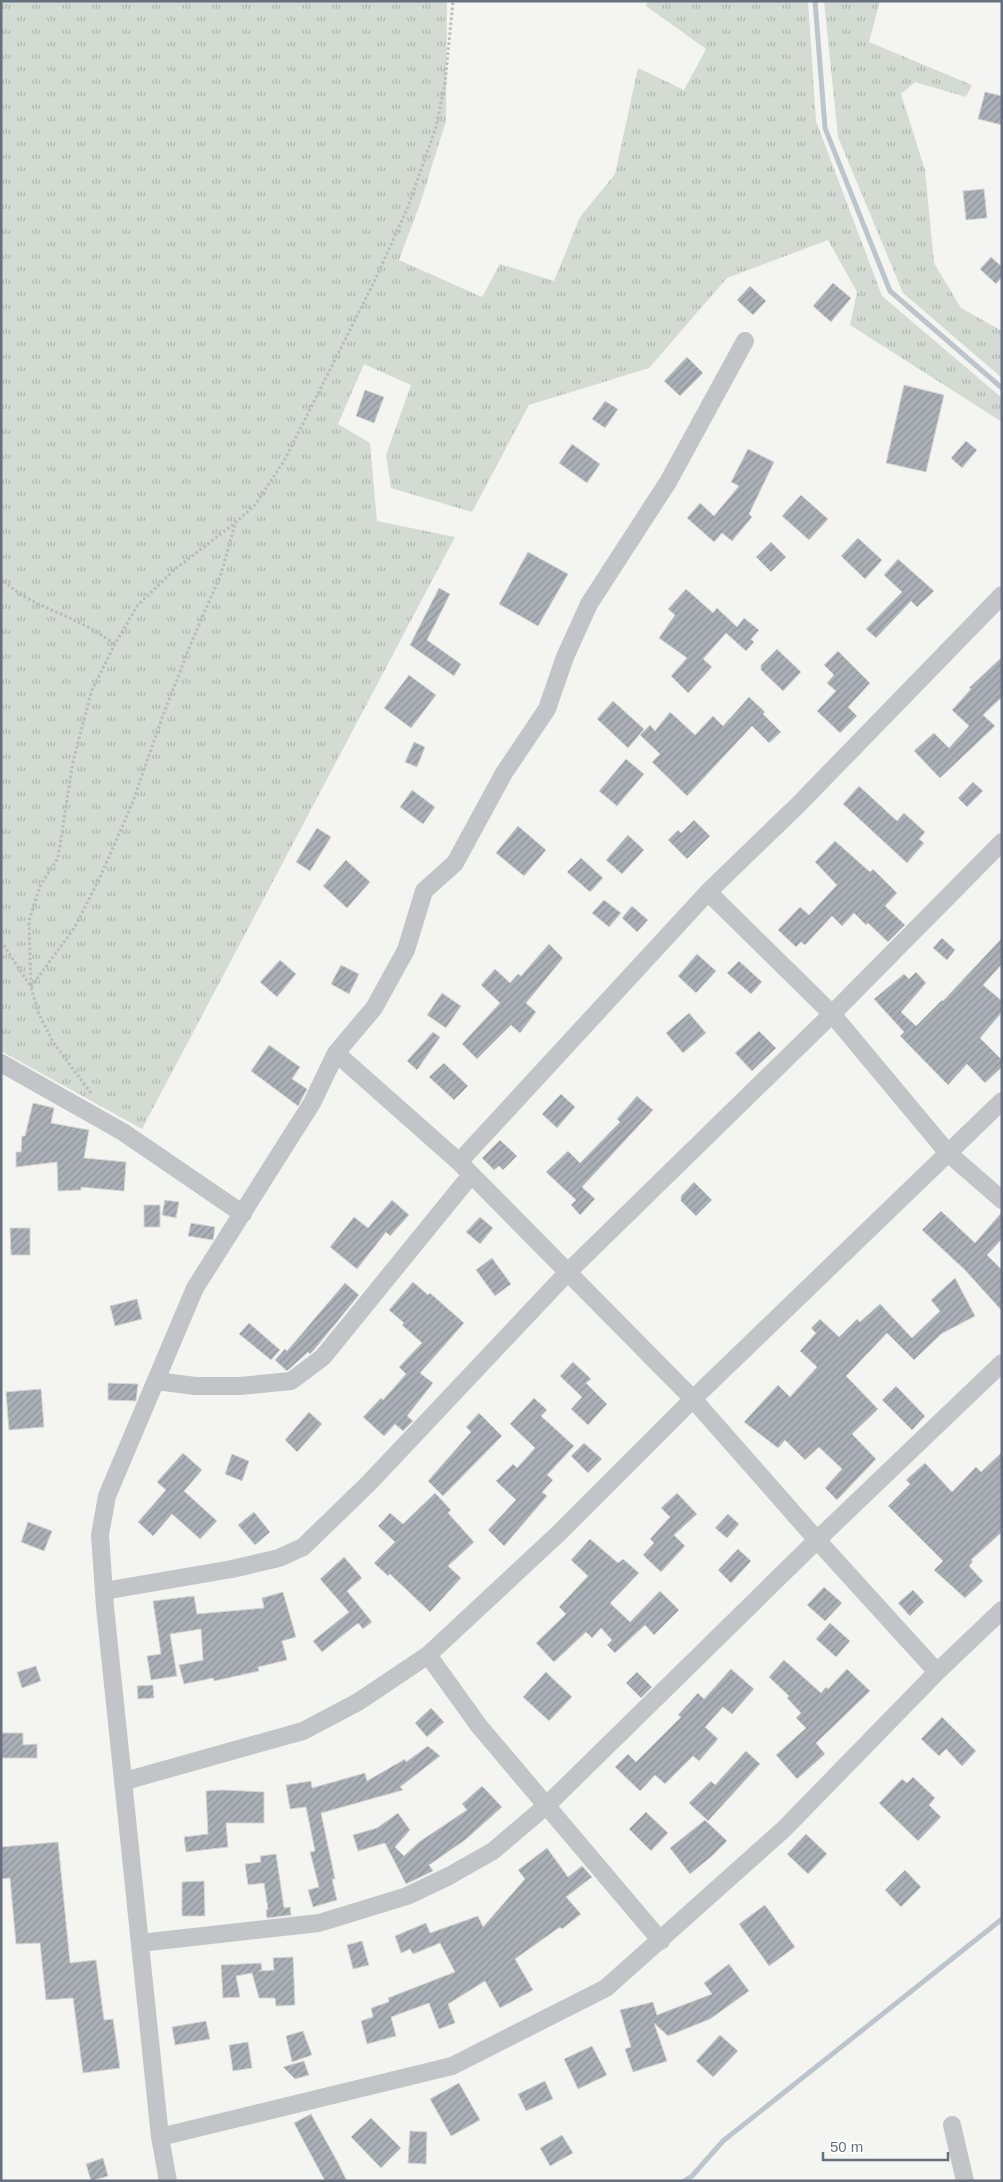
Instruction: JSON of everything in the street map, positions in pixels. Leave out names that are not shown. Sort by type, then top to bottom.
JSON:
[{"type":"street","points":[[168,2181],[160,2137],[104,1591],[100,1535],[107,1496],[195,1288],[312,1103],[336,1053],[374,1008],[406,950],[424,892],[455,863],[504,773],[547,709],[565,657],[589,604],[668,482],[745,341]]},
{"type":"street","points":[[459,1162],[708,892],[799,804],[1002,595]]},
{"type":"street","points":[[104,1591],[232,1569],[279,1558],[303,1548],[369,1482],[568,1272],[832,1014],[1002,842]]},
{"type":"street","points":[[708,892],[832,1014],[948,1153],[1002,1200]]},
{"type":"street","points":[[336,1053],[459,1162],[693,1399],[816,1540],[937,1672]]},
{"type":"street","points":[[1,1063],[123,1132],[243,1214]]},
{"type":"street","points":[[125,1782],[302,1731],[358,1702],[428,1655],[558,1534],[693,1399],[1002,1101]]},
{"type":"street","points":[[102,1108],[123,1132]]},
{"type":"street","points":[[156,1381],[195,1386],[240,1386],[291,1381],[323,1357],[471,1175]]},
{"type":"street","points":[[140,1943],[319,1923],[407,1896],[449,1876],[493,1851],[547,1805],[816,1540],[1002,1363]]},
{"type":"street","points":[[160,2137],[452,2066],[606,1988],[661,1941],[784,1829],[937,1672],[1002,1610]]},
{"type":"street","points":[[428,1655],[480,1726],[661,1941]]},
{"type":"street","points":[[952,2125],[965,2181]]},
{"type":"path","points":[[102,1108],[53,1042],[38,1012],[31,987],[29,921],[40,886],[58,858],[73,761],[89,699],[115,644],[138,606],[174,570],[235,523],[255,505],[284,460],[375,280],[408,207],[436,127],[445,83],[453,1]]},
{"type":"path","points":[[31,987],[75,927],[105,866],[132,804],[192,640],[221,574],[235,523]]},
{"type":"path","points":[[1,577],[6,584],[40,605],[78,622],[115,644]]},
{"type":"path","points":[[1,940],[31,987]]},
{"type":"green space","points":[[1,1],[447,1],[446,121],[421,201],[399,260],[482,297],[500,264],[554,281],[580,217],[615,174],[638,68],[684,90],[706,49],[646,6],[648,1],[808,1],[816,121],[882,296],[1002,398],[1002,422],[850,325],[857,292],[828,240],[727,278],[649,368],[529,405],[472,512],[391,488],[386,455],[411,385],[364,364],[338,424],[370,443],[377,521],[455,537],[142,1129],[1,1051]]},
{"type":"green space","points":[[824,1],[880,1],[869,42],[972,85],[966,97],[915,82],[901,94],[925,170],[934,263],[961,308],[1002,331],[1002,378],[903,293],[838,137]]},
{"type":"building","points":[[985,92],[1002,96],[1002,125],[978,119]]},
{"type":"building","points":[[984,189],[987,218],[966,220],[963,191]]},
{"type":"building","points":[[991,257],[1002,267],[1002,277],[996,284],[980,269]]},
{"type":"building","points":[[833,283],[851,298],[831,322],[813,306]]},
{"type":"building","points":[[750,286],[766,301],[753,315],[737,300]]},
{"type":"building","points":[[687,357],[703,373],[680,396],[664,381]]},
{"type":"building","points":[[904,385],[944,395],[926,472],[886,463]]},
{"type":"building","points":[[365,390],[384,397],[374,423],[356,416]]},
{"type":"building","points":[[605,401],[618,409],[605,428],[592,419]]},
{"type":"building","points":[[966,441],[977,450],[962,468],[951,458]]},
{"type":"building","points":[[572,444],[600,464],[587,483],[559,463]]},
{"type":"building","points":[[748,449],[774,462],[749,514],[752,517],[732,541],[722,533],[714,542],[687,518],[700,503],[714,516],[739,486],[731,482]]},
{"type":"building","points":[[801,495],[828,519],[809,540],[782,516]]},
{"type":"building","points":[[858,538],[882,560],[865,579],[841,556]]},
{"type":"building","points":[[771,542],[786,557],[771,572],[756,557]]},
{"type":"building","points":[[528,552],[568,574],[538,626],[499,604]]},
{"type":"building","points":[[898,559],[934,591],[917,607],[911,601],[876,638],[866,629],[902,592],[884,575]]},
{"type":"building","points":[[439,588],[450,594],[427,640],[461,664],[454,676],[410,645]]},
{"type":"building","points":[[686,589],[713,613],[717,608],[737,627],[744,618],[759,630],[751,639],[754,642],[746,651],[726,633],[703,659],[712,667],[688,693],[671,676],[687,658],[659,638],[675,615],[668,609]]},
{"type":"building","points":[[777,649],[801,672],[783,691],[761,670],[761,665]]},
{"type":"building","points":[[838,651],[870,683],[848,707],[857,716],[840,733],[817,711],[836,691],[827,683],[834,675],[824,665]]},
{"type":"building","points":[[1002,657],[1002,697],[983,715],[995,726],[940,778],[914,751],[934,733],[949,748],[969,726],[952,710],[971,689],[969,688]]},
{"type":"building","points":[[409,675],[436,695],[411,728],[384,708]]},
{"type":"building","points":[[749,697],[765,712],[763,714],[781,732],[769,743],[752,726],[687,796],[652,762],[660,754],[640,735],[650,725],[655,731],[670,712],[695,735],[713,716],[723,726]]},
{"type":"building","points":[[613,701],[644,729],[628,748],[597,719]]},
{"type":"building","points":[[414,742],[425,747],[417,767],[405,762]]},
{"type":"building","points":[[626,759],[644,774],[617,806],[599,791]]},
{"type":"building","points":[[973,782],[983,791],[967,807],[958,798]]},
{"type":"building","points":[[859,786],[897,821],[904,813],[925,832],[919,839],[924,843],[907,863],[843,804]]},
{"type":"building","points":[[412,790],[435,807],[423,824],[400,807]]},
{"type":"building","points":[[694,820],[710,836],[687,859],[668,840],[678,830],[681,833]]},
{"type":"building","points":[[518,826],[546,850],[524,876],[496,853]]},
{"type":"building","points":[[317,828],[331,837],[310,871],[296,862]]},
{"type":"building","points":[[628,835],[644,850],[622,874],[606,860]]},
{"type":"building","points":[[835,841],[870,872],[873,869],[897,893],[885,906],[905,925],[888,942],[854,913],[842,926],[832,916],[805,945],[801,942],[796,947],[778,930],[800,907],[809,915],[837,885],[815,862]]},
{"type":"building","points":[[581,858],[603,878],[590,892],[567,872]]},
{"type":"building","points":[[346,860],[370,882],[347,908],[323,886]]},
{"type":"building","points":[[604,900],[621,913],[609,927],[592,913]]},
{"type":"building","points":[[632,906],[648,920],[637,932],[622,918]]},
{"type":"building","points":[[942,938],[955,950],[947,960],[933,948]]},
{"type":"building","points":[[1002,938],[1002,964],[983,985],[1002,1001],[1002,1012],[980,1038],[1002,1060],[1002,1067],[985,1083],[967,1064],[948,1085],[900,1036],[904,1032],[874,999],[904,974],[909,979],[916,972],[926,983],[901,1012],[916,1026],[943,1001]]},
{"type":"building","points":[[549,944],[563,958],[526,1003],[536,1012],[520,1033],[511,1025],[477,1059],[462,1044],[500,1003],[481,985],[495,969],[510,983],[518,974],[521,976]]},
{"type":"building","points":[[697,954],[716,971],[696,993],[678,976]]},
{"type":"building","points":[[280,960],[296,974],[277,997],[260,982]]},
{"type":"building","points":[[739,961],[762,982],[751,994],[727,973]]},
{"type":"building","points":[[341,965],[359,974],[349,994],[331,984]]},
{"type":"building","points":[[442,993],[461,1006],[446,1028],[427,1015]]},
{"type":"building","points":[[689,1013],[706,1033],[683,1053],[666,1033]]},
{"type":"building","points":[[759,1031],[776,1048],[752,1071],[735,1053]]},
{"type":"building","points":[[433,1032],[440,1037],[417,1070],[407,1061]]},
{"type":"building","points":[[269,1045],[300,1067],[292,1079],[307,1089],[298,1106],[251,1071]]},
{"type":"building","points":[[444,1063],[468,1086],[454,1100],[429,1077]]},
{"type":"building","points":[[561,1094],[575,1107],[557,1128],[542,1114]]},
{"type":"building","points":[[637,1096],[653,1110],[582,1187],[595,1199],[580,1215],[571,1205],[576,1200],[546,1172],[568,1151],[580,1163],[620,1122],[617,1119]]},
{"type":"building","points":[[33,1103],[54,1108],[51,1123],[89,1130],[84,1158],[126,1162],[124,1191],[81,1187],[81,1190],[58,1191],[57,1162],[16,1167],[16,1152],[21,1152],[22,1136],[25,1136]]},
{"type":"building","points":[[500,1140],[517,1156],[503,1170],[499,1166],[494,1170],[482,1158]]},
{"type":"building","points":[[694,1182],[712,1200],[696,1216],[681,1201],[681,1196]]},
{"type":"building","points":[[165,1200],[179,1202],[176,1218],[162,1215]]},
{"type":"building","points":[[392,1200],[409,1215],[390,1236],[386,1232],[357,1269],[330,1247],[354,1217],[368,1228]]},
{"type":"building","points":[[144,1205],[160,1205],[160,1227],[144,1227]]},
{"type":"building","points":[[941,1211],[975,1243],[1002,1212],[1002,1239],[987,1255],[1002,1270],[1002,1311],[965,1270],[922,1230]]},
{"type":"building","points":[[480,1217],[493,1228],[480,1244],[466,1232]]},
{"type":"building","points":[[191,1223],[215,1227],[213,1240],[188,1236]]},
{"type":"building","points":[[10,1228],[30,1228],[30,1255],[11,1255]]},
{"type":"building","points":[[492,1258],[511,1284],[495,1296],[476,1270]]},
{"type":"building","points":[[955,1278],[975,1316],[941,1334],[914,1360],[887,1333],[846,1376],[878,1409],[852,1434],[876,1459],[837,1500],[825,1488],[842,1469],[819,1447],[805,1460],[785,1440],[778,1448],[744,1422],[778,1385],[790,1397],[817,1367],[800,1351],[816,1333],[811,1328],[820,1319],[839,1337],[857,1319],[860,1322],[880,1304],[912,1338],[940,1311],[931,1300]]},
{"type":"building","points":[[413,1282],[428,1295],[430,1293],[464,1323],[420,1373],[433,1383],[407,1416],[413,1421],[403,1431],[395,1424],[384,1436],[363,1417],[381,1398],[383,1400],[406,1374],[399,1367],[422,1343],[389,1310]]},
{"type":"building","points":[[345,1283],[359,1295],[313,1351],[310,1354],[308,1352],[287,1371],[275,1360],[285,1349],[287,1351]]},
{"type":"building","points":[[137,1299],[142,1319],[115,1326],[110,1306]]},
{"type":"building","points":[[249,1323],[280,1350],[271,1360],[239,1334]]},
{"type":"building","points":[[573,1362],[591,1379],[586,1383],[607,1404],[588,1425],[571,1409],[582,1397],[560,1376]]},
{"type":"building","points":[[108,1383],[138,1384],[136,1401],[108,1400]]},
{"type":"building","points":[[896,1386],[925,1416],[912,1430],[882,1400]]},
{"type":"building","points":[[41,1389],[44,1427],[9,1430],[6,1392]]},
{"type":"building","points":[[534,1398],[547,1410],[541,1416],[574,1446],[547,1475],[553,1480],[542,1492],[547,1496],[504,1546],[488,1530],[516,1500],[496,1481],[513,1464],[517,1468],[535,1448],[510,1424]]},
{"type":"building","points":[[309,1412],[322,1424],[297,1452],[285,1440]]},
{"type":"building","points":[[479,1413],[502,1436],[443,1496],[428,1481],[471,1432],[466,1427]]},
{"type":"building","points":[[584,1443],[602,1459],[588,1473],[571,1456]]},
{"type":"building","points":[[1002,1452],[1002,1532],[971,1560],[973,1561],[969,1566],[983,1581],[965,1598],[934,1570],[943,1561],[888,1506],[910,1484],[906,1480],[925,1463],[952,1492],[976,1467],[981,1472]]},
{"type":"building","points":[[183,1453],[202,1470],[184,1491],[217,1521],[200,1539],[172,1514],[153,1536],[138,1522],[166,1490],[157,1482]]},
{"type":"building","points":[[232,1454],[249,1461],[242,1481],[225,1474]]},
{"type":"building","points":[[435,1493],[451,1510],[448,1513],[474,1542],[448,1566],[461,1578],[430,1612],[390,1574],[388,1576],[374,1563],[395,1542],[378,1526],[390,1513],[403,1524]]},
{"type":"building","points":[[677,1493],[697,1514],[674,1535],[685,1546],[661,1572],[643,1555],[654,1543],[650,1539],[670,1517],[661,1508]]},
{"type":"building","points":[[254,1512],[270,1532],[255,1545],[238,1525]]},
{"type":"building","points":[[728,1514],[739,1524],[727,1538],[715,1528]]},
{"type":"building","points":[[28,1522],[52,1531],[44,1551],[21,1542]]},
{"type":"building","points":[[590,1539],[618,1563],[623,1559],[639,1573],[610,1603],[630,1622],[660,1591],[679,1610],[654,1635],[645,1625],[615,1653],[607,1645],[612,1640],[601,1628],[592,1638],[586,1632],[554,1662],[536,1643],[566,1614],[559,1607],[588,1576],[571,1560]]},
{"type":"building","points":[[738,1549],[751,1561],[731,1583],[718,1570]]},
{"type":"building","points":[[344,1557],[362,1578],[347,1591],[372,1622],[363,1629],[358,1623],[322,1652],[313,1641],[349,1612],[320,1579]]},
{"type":"building","points":[[824,1587],[842,1603],[825,1621],[807,1605]]},
{"type":"building","points":[[913,1590],[924,1602],[910,1616],[898,1603]]},
{"type":"building","points":[[283,1592],[296,1637],[282,1641],[287,1660],[258,1667],[259,1671],[214,1681],[213,1678],[184,1684],[179,1665],[203,1660],[201,1629],[170,1634],[177,1676],[151,1680],[147,1656],[161,1654],[153,1601],[194,1596],[197,1614],[264,1608],[262,1598]]},
{"type":"building","points":[[830,1623],[850,1641],[836,1657],[816,1639]]},
{"type":"building","points":[[784,1660],[821,1693],[826,1687],[828,1689],[847,1669],[870,1691],[816,1743],[825,1754],[797,1779],[776,1755],[806,1728],[796,1718],[801,1713],[787,1698],[789,1696],[769,1677]]},
{"type":"building","points":[[36,1666],[41,1681],[22,1688],[17,1672]]},
{"type":"building","points":[[731,1669],[754,1689],[732,1714],[723,1707],[705,1727],[718,1739],[699,1761],[693,1756],[665,1784],[655,1775],[640,1791],[615,1767],[628,1754],[636,1762],[681,1717],[678,1715],[698,1693],[704,1699]]},
{"type":"building","points":[[546,1672],[572,1697],[549,1721],[523,1697]]},
{"type":"building","points":[[637,1672],[652,1687],[641,1698],[626,1683]]},
{"type":"building","points":[[153,1685],[154,1698],[138,1699],[137,1686]]},
{"type":"building","points":[[431,1708],[444,1722],[427,1737],[415,1723]]},
{"type":"building","points":[[942,1717],[976,1751],[962,1766],[946,1749],[939,1756],[921,1739]]},
{"type":"building","points":[[1,1733],[23,1733],[23,1745],[37,1744],[37,1758],[1,1758]]},
{"type":"building","points":[[428,1746],[440,1756],[400,1787],[403,1790],[321,1813],[335,1879],[332,1879],[337,1900],[313,1907],[308,1890],[319,1887],[310,1852],[315,1851],[306,1807],[290,1809],[286,1785],[311,1781],[312,1788],[365,1773],[367,1781],[405,1759],[406,1762]]},
{"type":"building","points":[[746,1751],[760,1764],[708,1821],[689,1803],[711,1781],[715,1785]]},
{"type":"building","points":[[913,1777],[935,1798],[929,1805],[941,1817],[918,1841],[879,1803],[902,1779],[907,1783]]},
{"type":"building","points":[[482,1786],[502,1807],[465,1840],[429,1865],[433,1871],[406,1884],[385,1843],[358,1851],[353,1835],[377,1828],[398,1813],[410,1830],[395,1847],[404,1856],[419,1842],[467,1810],[462,1804]]},
{"type":"building","points":[[206,1791],[264,1792],[264,1823],[226,1823],[228,1847],[186,1852],[184,1837],[208,1834]]},
{"type":"building","points":[[646,1812],[668,1833],[651,1851],[629,1829]]},
{"type":"building","points":[[705,1820],[727,1841],[690,1874],[670,1848]]},
{"type":"building","points":[[806,1834],[827,1854],[808,1874],[787,1854]]},
{"type":"building","points":[[58,1842],[70,1963],[96,1960],[104,2020],[113,2019],[120,2068],[83,2073],[73,1998],[46,2000],[40,1943],[16,1944],[10,1878],[1,1879],[1,1847]]},
{"type":"building","points":[[547,1848],[568,1877],[582,1866],[592,1877],[566,1897],[581,1914],[562,1929],[560,1927],[515,1959],[533,1990],[500,2008],[485,1981],[448,2004],[455,2023],[439,2029],[429,2003],[391,2017],[396,2036],[367,2044],[361,2021],[373,2017],[371,2008],[389,2002],[388,1998],[455,1972],[440,1943],[413,1954],[410,1949],[401,1953],[395,1936],[426,1923],[430,1933],[478,1916],[483,1927],[525,1879],[518,1870]]},
{"type":"building","points":[[276,1854],[284,1908],[290,1907],[291,1915],[267,1918],[266,1910],[268,1909],[264,1883],[248,1885],[245,1864],[261,1862],[260,1856]]},
{"type":"building","points":[[905,1870],[921,1887],[901,1907],[885,1890]]},
{"type":"building","points":[[204,1881],[205,1916],[182,1916],[182,1882]]},
{"type":"building","points":[[765,1905],[795,1947],[769,1966],[739,1924]]},
{"type":"building","points":[[362,1941],[369,1965],[353,1969],[347,1945]]},
{"type":"building","points":[[293,1957],[295,2005],[276,2006],[275,1998],[259,1998],[252,1973],[236,1976],[240,1997],[223,1998],[221,1965],[261,1963],[262,1970],[259,1971],[274,1970],[273,1958]]},
{"type":"building","points":[[729,1964],[749,1991],[710,2019],[668,2036],[654,2023],[667,2061],[633,2072],[625,2049],[631,2047],[620,2010],[653,2002],[657,2015],[712,1994],[704,1983]]},
{"type":"building","points":[[206,2021],[210,2039],[175,2045],[172,2027]]},
{"type":"building","points":[[303,2031],[312,2055],[292,2062],[286,2036]]},
{"type":"building","points":[[720,2035],[738,2051],[713,2077],[696,2061]]},
{"type":"building","points":[[248,2042],[252,2068],[233,2071],[229,2045]]},
{"type":"building","points":[[592,2046],[607,2075],[578,2089],[564,2059]]},
{"type":"building","points":[[304,2061],[309,2075],[295,2079],[283,2067]]},
{"type":"building","points":[[545,2081],[553,2099],[526,2111],[518,2094]]},
{"type":"building","points":[[459,2083],[480,2120],[451,2136],[430,2099]]},
{"type":"building","points":[[311,2114],[347,2181],[325,2181],[294,2123]]},
{"type":"building","points":[[371,2118],[401,2148],[381,2168],[351,2137]]},
{"type":"building","points":[[410,2131],[427,2132],[426,2164],[408,2163]]},
{"type":"building","points":[[562,2135],[573,2153],[550,2166],[540,2148]]},
{"type":"building","points":[[103,2158],[108,2176],[91,2181],[86,2164]]},
{"type":"waterway","points":[[815,1],[825,128],[890,291],[1002,388]]},
{"type":"waterway","points":[[684,2181],[692,2176],[723,2141],[1002,1919]]}]
